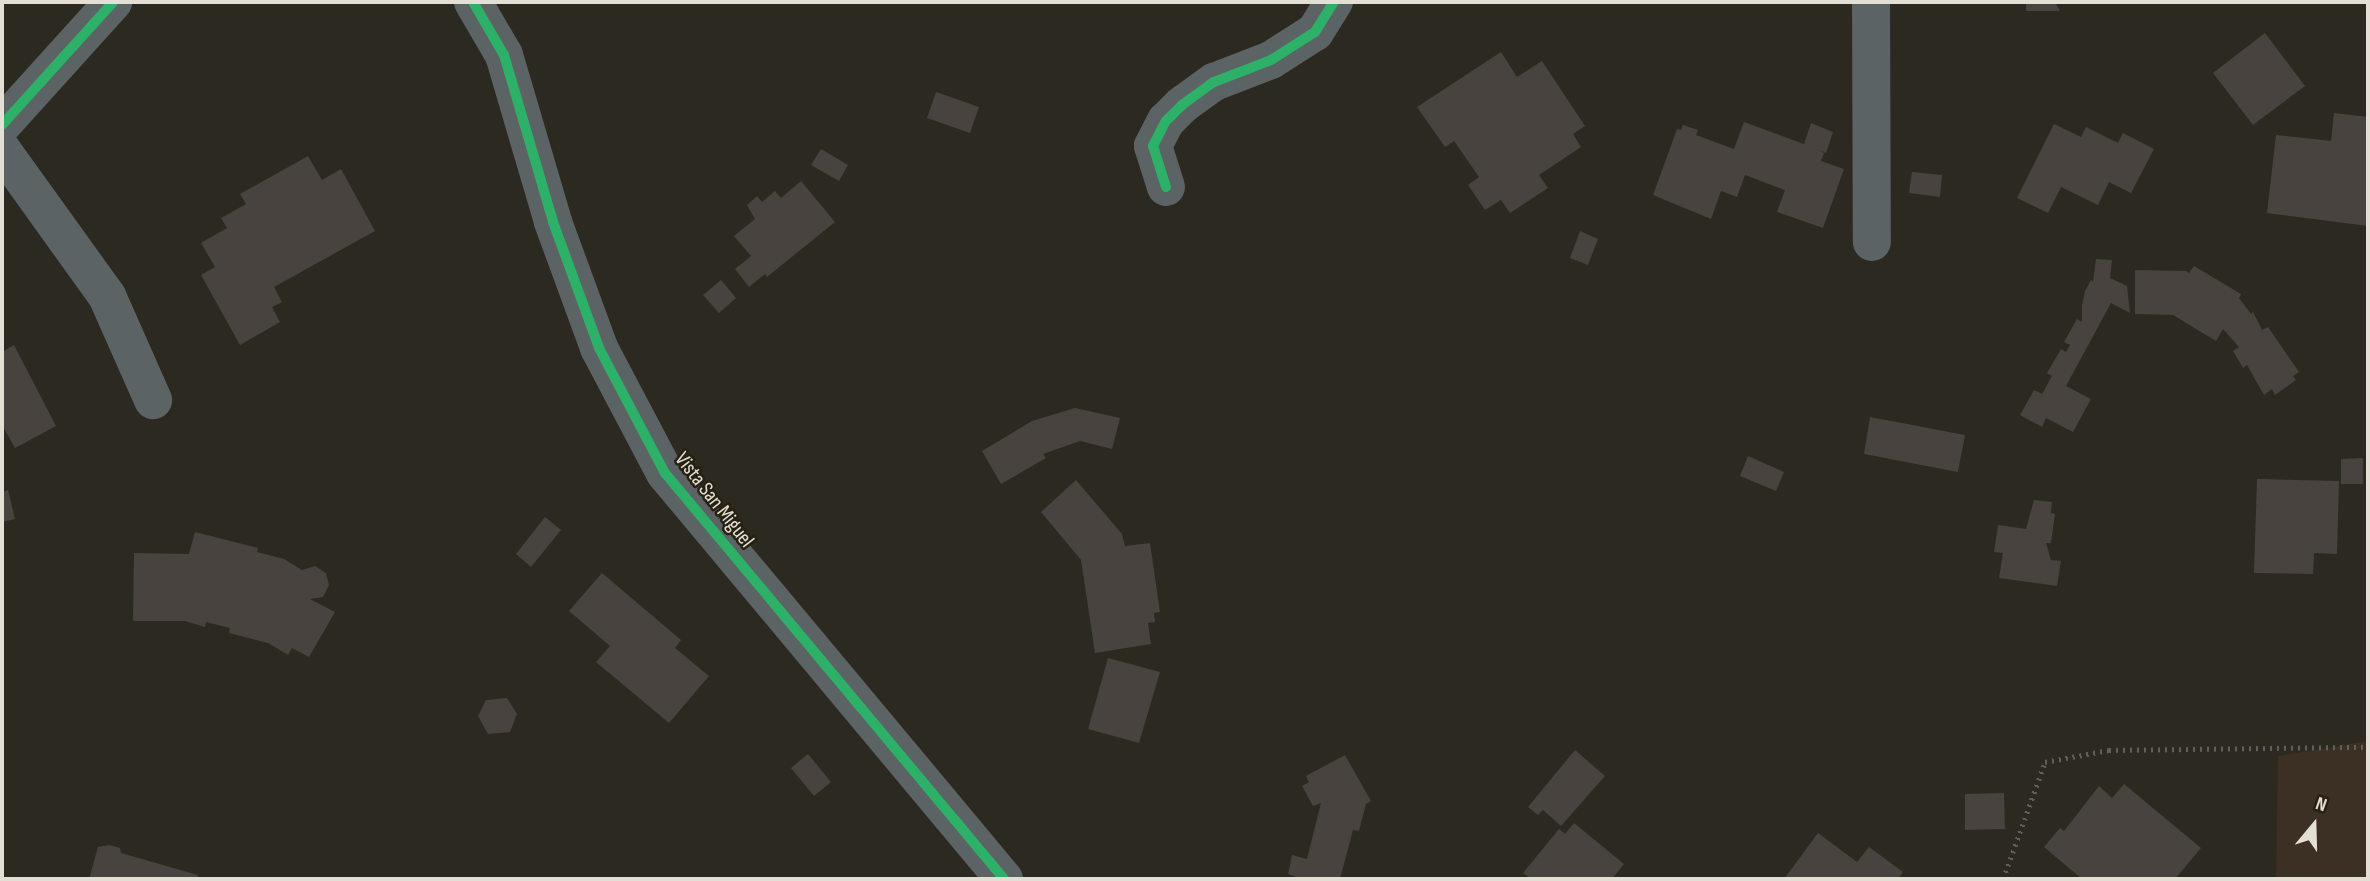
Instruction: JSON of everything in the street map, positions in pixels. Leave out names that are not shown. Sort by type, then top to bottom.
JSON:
[{"type":"street","points":[[2,125],[113,2]]},
{"type":"street","name":"Vista San Miguel","points":[[473,2],[504,55],[553,222],[599,348],[665,473],[1004,879]]},
{"type":"street","points":[[1166,187],[1153,146],[1166,121],[1182,105],[1214,82],[1271,60],[1315,32],[1334,2]]},
{"type":"street","points":[[1871,2],[1872,242]]},
{"type":"street","points":[[2,150],[107,296],[153,400]]},
{"type":"path","points":[[2003,879],[2045,762],[2109,750],[2368,747]]},
{"type":"shaded area","points":[[2368,741],[2368,879],[2276,879],[2278,756]]},
{"type":"building","points":[[2026,2],[2055,2],[2060,11],[2026,11]]},
{"type":"building","points":[[2265,33],[2305,86],[2253,125],[2213,73]]},
{"type":"building","points":[[1501,52],[1517,77],[1542,61],[1585,126],[1573,134],[1581,147],[1539,175],[1548,188],[1510,213],[1501,200],[1485,210],[1468,185],[1479,177],[1454,141],[1445,147],[1417,107]]},
{"type":"building","points":[[936,92],[979,107],[970,133],[927,118]]},
{"type":"building","points":[[2334,113],[2368,117],[2368,226],[2267,213],[2276,135],[2331,141]]},
{"type":"building","points":[[1744,122],[1804,144],[1811,123],[1833,132],[1826,153],[1820,150],[1824,153],[1821,161],[1844,169],[1823,228],[1777,212],[1785,190],[1745,175],[1737,197],[1721,191],[1711,219],[1653,195],[1677,129],[1681,130],[1683,125],[1698,130],[1696,135],[1734,149]]},
{"type":"building","points":[[2054,124],[2081,137],[2086,127],[2118,143],[2123,133],[2154,149],[2131,193],[2109,182],[2098,205],[2061,187],[2048,213],[2017,198]]},
{"type":"building","points":[[821,149],[848,165],[839,181],[811,165]]},
{"type":"building","points":[[308,156],[322,180],[341,169],[375,231],[274,287],[282,302],[272,307],[280,322],[240,345],[201,275],[215,267],[201,243],[227,228],[221,218],[246,204],[240,194]]},
{"type":"building","points":[[1912,172],[1942,175],[1940,197],[1909,193]]},
{"type":"building","points":[[801,181],[835,222],[767,277],[765,274],[749,287],[735,269],[751,256],[734,236],[755,219],[747,205],[757,196],[762,202],[775,191],[781,198]]},
{"type":"building","points":[[1580,231],[1598,239],[1588,265],[1570,258]]},
{"type":"building","points":[[2096,259],[2112,260],[2110,278],[2127,286],[2130,313],[2111,303],[2066,386],[2091,399],[2073,432],[2046,418],[2042,427],[2020,415],[2034,390],[2042,394],[2052,376],[2047,373],[2061,349],[2066,352],[2070,345],[2064,342],[2077,319],[2082,322],[2085,291],[2091,280],[2093,282]]},
{"type":"building","points":[[2194,266],[2241,294],[2239,298],[2251,314],[2253,312],[2262,330],[2268,327],[2299,372],[2293,376],[2296,380],[2275,395],[2272,389],[2264,395],[2247,365],[2243,368],[2233,351],[2239,347],[2223,329],[2216,341],[2173,315],[2135,314],[2135,270],[2189,273]]},
{"type":"building","points":[[721,280],[736,298],[719,313],[703,295]]},
{"type":"building","points":[[14,345],[56,426],[15,448],[2,425],[2,352]]},
{"type":"building","points":[[1075,408],[1120,418],[1112,449],[1080,441],[1043,454],[1046,458],[1001,484],[982,451],[1032,421]]},
{"type":"building","points":[[1870,417],[1965,435],[1958,472],[1864,454]]},
{"type":"building","points":[[1748,456],[1784,472],[1776,491],[1740,476]]},
{"type":"building","points":[[2363,458],[2363,484],[2341,484],[2341,459]]},
{"type":"building","points":[[2257,479],[2339,481],[2337,554],[2314,553],[2313,574],[2254,573]]},
{"type":"building","points":[[1076,480],[1122,534],[1125,546],[1150,543],[1160,612],[1154,613],[1155,622],[1148,623],[1151,644],[1095,653],[1081,560],[1041,512]]},
{"type":"building","points":[[8,490],[15,519],[2,522],[2,492]]},
{"type":"building","points":[[2034,500],[2052,502],[2051,513],[2055,514],[2051,543],[2046,543],[2051,560],[2061,561],[2057,586],[1999,578],[2003,553],[1994,552],[1998,525],[2026,529]]},
{"type":"building","points":[[545,517],[561,530],[531,567],[516,554]]},
{"type":"building","points":[[195,532],[258,548],[257,552],[284,559],[302,570],[315,566],[326,573],[329,585],[323,597],[310,599],[335,612],[309,657],[292,648],[288,655],[268,643],[229,633],[230,628],[206,622],[205,627],[185,621],[133,621],[134,553],[189,554]]},
{"type":"building","points":[[602,573],[681,640],[675,648],[709,676],[669,723],[596,662],[610,646],[569,611]]},
{"type":"building","points":[[1108,658],[1160,672],[1139,743],[1088,729]]},
{"type":"building","points":[[507,698],[517,714],[510,732],[488,734],[478,716],[486,700]]},
{"type":"building","points":[[1575,750],[1605,776],[1561,826],[1543,810],[1538,815],[1528,807]]},
{"type":"building","points":[[808,754],[831,782],[814,796],[791,768]]},
{"type":"building","points":[[1345,755],[1371,801],[1366,804],[1359,831],[1353,830],[1340,879],[1302,879],[1288,874],[1292,855],[1307,859],[1321,803],[1313,806],[1302,786],[1309,782],[1306,776]]},
{"type":"building","points":[[2124,784],[2201,848],[2175,879],[2082,879],[2044,847],[2060,828],[2064,831],[2099,786],[2112,798]]},
{"type":"building","points":[[2004,793],[2005,829],[1965,830],[1965,794]]},
{"type":"building","points":[[1574,823],[1624,864],[1612,879],[1531,879],[1523,873],[1559,829],[1565,834]]},
{"type":"building","points":[[1818,833],[1857,862],[1869,847],[1903,872],[1898,879],[1784,879]]},
{"type":"building","points":[[109,845],[120,848],[121,853],[198,875],[197,879],[89,879],[98,847]]},
{"type":"cycle path","points":[[2,125],[113,2]]},
{"type":"cycle path","points":[[473,2],[504,55],[553,222],[599,348],[665,473],[1004,879]]},
{"type":"cycle path","points":[[1166,187],[1153,146],[1166,121],[1182,105],[1214,82],[1271,60],[1315,32],[1334,2]]}]
